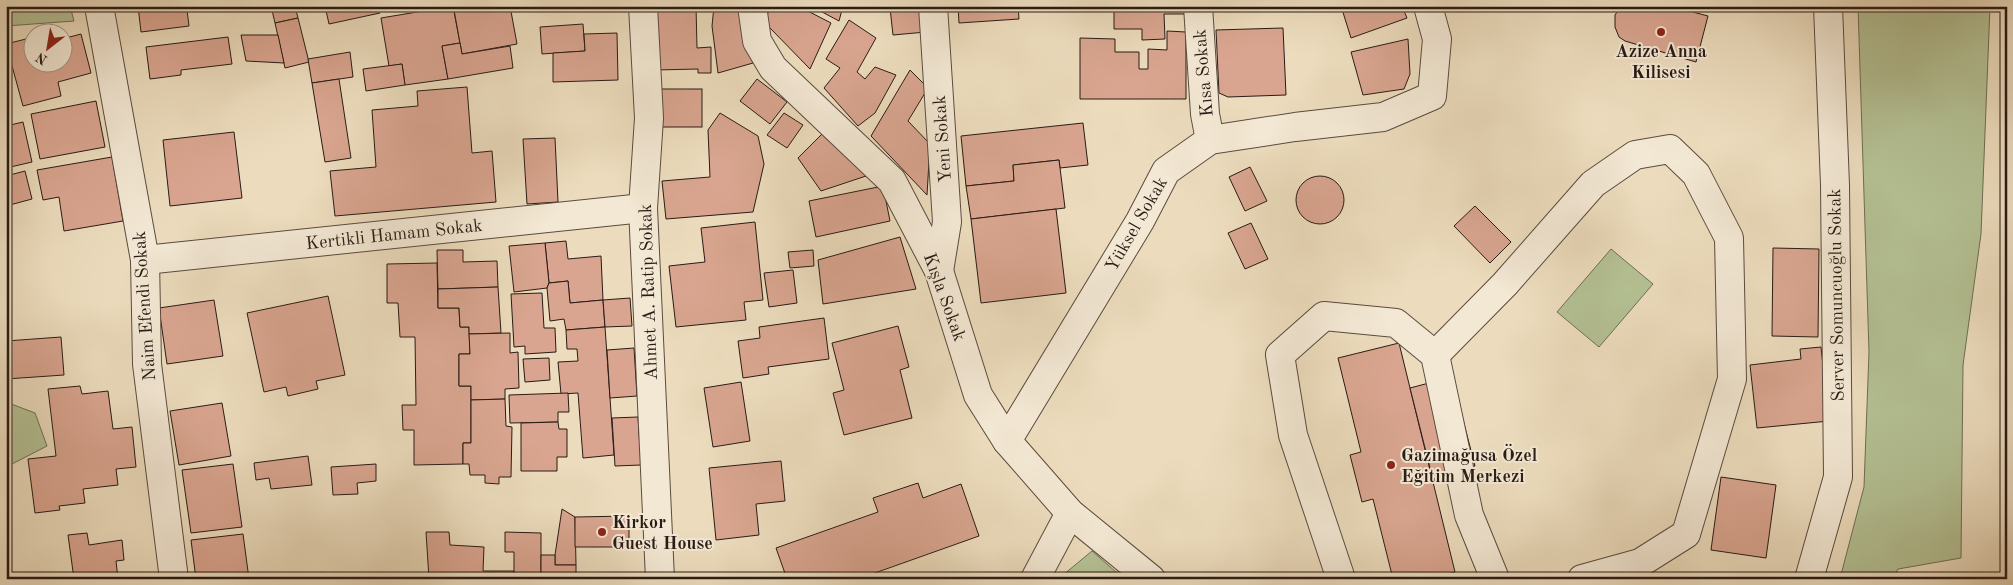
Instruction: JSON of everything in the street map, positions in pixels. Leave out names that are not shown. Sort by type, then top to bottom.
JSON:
[{"type":"street","name":"Naim Efendi Sokak","points":[[99,6],[145,260],[147,364],[174,579]]},
{"type":"street","name":"Ahmet A. Ratip Sokak","points":[[642,6],[649,118],[643,208],[660,579]]},
{"type":"street","name":"Kışla Sokak","points":[[752,6],[758,41],[774,68],[892,181],[939,271],[978,395],[1007,442],[1070,513],[1151,579]]},
{"type":"street","name":"Yeni Sokak","points":[[933,6],[947,222],[939,271]]},
{"type":"street","name":"Kısa Sokak","points":[[1198,6],[1205,114],[1210,140]]},
{"type":"street","name":"Yüksel Sokak","points":[[1007,442],[1140,221],[1166,171],[1210,140],[1295,126],[1383,117],[1432,96],[1437,39],[1428,6]]},
{"type":"street","name":"Server Somuncuoğlu Sokak","points":[[1809,579],[1838,477],[1835,185],[1828,6]]},
{"type":"street","points":[[1435,355],[1505,284],[1593,184],[1635,156],[1670,149],[1696,174],[1729,238],[1732,379],[1686,534],[1640,563],[1582,579]]},
{"type":"street","name":"Kertikli Hamam Sokak","points":[[145,260],[643,208]]},
{"type":"street","points":[[1341,579],[1293,435],[1280,356],[1324,316],[1396,323],[1435,355],[1469,515],[1495,579]]},
{"type":"street","points":[[1035,579],[1070,513]]},
{"type":"green space","points":[[6,6],[70,6],[74,21],[22,22],[22,25],[6,26]]},
{"type":"green space","points":[[1858,6],[1990,6],[1981,234],[1963,365],[1961,558],[1898,569],[1893,579],[1838,579],[1842,571],[1864,487],[1869,352]]},
{"type":"green space","points":[[1611,249],[1653,284],[1599,347],[1557,312]]},
{"type":"green space","points":[[6,402],[35,413],[47,446],[10,465],[6,465]]},
{"type":"green space","points":[[1092,551],[1124,579],[1064,579],[1063,575]]},
{"type":"building","points":[[138,6],[216,6],[187,10],[189,26],[141,32]]},
{"type":"building","points":[[271,6],[295,6],[298,18],[275,23]]},
{"type":"building","points":[[325,6],[378,6],[380,13],[329,24]]},
{"type":"building","points":[[453,6],[460,43],[442,46],[448,79],[405,85],[402,64],[389,66],[381,18]]},
{"type":"building","points":[[477,6],[510,6],[517,44],[462,54],[454,10]]},
{"type":"building","points":[[654,6],[696,6],[697,48],[711,47],[711,73],[698,73],[698,69],[656,70]]},
{"type":"building","points":[[714,6],[743,6],[742,31],[753,63],[718,73],[712,26]]},
{"type":"building","points":[[770,6],[798,6],[831,23],[810,69],[769,27],[767,16]]},
{"type":"building","points":[[811,6],[843,6],[839,21]]},
{"type":"building","points":[[873,6],[924,6],[926,32],[893,35],[890,8],[876,9]]},
{"type":"building","points":[[958,6],[1018,6],[1019,19],[959,23]]},
{"type":"building","points":[[1114,6],[1190,6],[1190,14],[1164,14],[1165,39],[1142,40],[1142,29],[1114,29]]},
{"type":"building","points":[[1341,6],[1402,6],[1407,18],[1351,38]]},
{"type":"building","name":"Azize Anna Kilisesi","points":[[1621,6],[1670,6],[1708,16],[1696,62],[1625,41],[1619,37],[1615,27],[1615,15]]},
{"type":"building","points":[[298,18],[309,62],[285,68],[275,23]]},
{"type":"building","points":[[849,20],[876,38],[857,72],[865,79],[875,67],[896,75],[875,113],[858,126],[824,88],[840,68],[826,59]]},
{"type":"building","points":[[583,24],[585,51],[542,54],[540,27]]},
{"type":"building","points":[[1283,28],[1286,95],[1228,97],[1219,93],[1216,30]]},
{"type":"building","points":[[1167,31],[1186,32],[1186,99],[1080,99],[1080,38],[1115,39],[1115,52],[1139,52],[1139,69],[1148,69],[1148,49],[1167,50]]},
{"type":"building","points":[[617,33],[618,80],[553,82],[553,53],[585,51],[584,34]]},
{"type":"building","points":[[81,34],[91,73],[58,82],[61,96],[23,106],[6,44],[22,40],[22,72],[72,72],[72,36]]},
{"type":"building","points":[[241,35],[278,35],[284,63],[246,61]]},
{"type":"building","points":[[228,37],[232,64],[181,70],[181,75],[150,79],[146,47]]},
{"type":"building","points":[[1408,39],[1410,74],[1404,89],[1363,95],[1351,52]]},
{"type":"building","points":[[460,43],[462,54],[510,46],[513,68],[448,79],[442,46]]},
{"type":"building","points":[[350,52],[353,77],[312,83],[308,59]]},
{"type":"building","points":[[402,64],[405,85],[366,91],[363,69]]},
{"type":"building","points":[[910,70],[928,88],[908,121],[930,144],[927,195],[871,136]]},
{"type":"building","points":[[339,79],[351,158],[325,162],[312,83]]},
{"type":"building","points":[[757,79],[787,102],[770,124],[740,101]]},
{"type":"building","points":[[467,87],[472,153],[492,151],[496,202],[335,216],[330,171],[376,167],[372,110],[418,106],[417,91]]},
{"type":"building","points":[[660,89],[702,89],[702,127],[660,127]]},
{"type":"building","points":[[96,101],[105,147],[40,159],[31,114]]},
{"type":"building","points":[[720,113],[758,136],[764,164],[753,212],[666,219],[662,181],[710,177],[708,130]]},
{"type":"building","points":[[784,113],[803,125],[787,148],[767,135]]},
{"type":"building","points":[[23,122],[32,162],[6,168],[6,126]]},
{"type":"building","points":[[1083,123],[1088,165],[1060,168],[1059,160],[1013,165],[1014,181],[966,186],[961,136]]},
{"type":"building","points":[[825,131],[869,175],[821,191],[798,158]]},
{"type":"building","points":[[234,132],[242,198],[170,206],[163,140]]},
{"type":"building","points":[[555,138],[558,202],[527,204],[523,139]]},
{"type":"building","points":[[112,157],[123,221],[64,231],[59,197],[43,200],[37,170]]},
{"type":"building","points":[[1059,160],[1065,208],[971,219],[966,186],[1014,181],[1013,165]]},
{"type":"building","points":[[1250,167],[1267,201],[1245,211],[1229,177]]},
{"type":"building","points":[[25,171],[32,199],[6,206],[6,176]]},
{"type":"building","points":[[1320,176],[1329,178],[1337,183],[1342,191],[1344,200],[1342,209],[1337,217],[1329,222],[1320,224],[1311,222],[1303,217],[1298,209],[1296,200],[1298,191],[1303,183],[1311,178]]},
{"type":"building","points":[[883,186],[890,221],[816,237],[809,201]]},
{"type":"building","points":[[1475,206],[1511,242],[1490,263],[1454,226]]},
{"type":"building","points":[[1056,209],[1066,293],[981,303],[971,219]]},
{"type":"building","points":[[755,222],[763,300],[744,302],[746,320],[676,327],[669,266],[705,262],[701,228]]},
{"type":"building","points":[[1251,223],[1268,259],[1245,269],[1228,233]]},
{"type":"building","points":[[900,237],[916,289],[823,304],[818,260]]},
{"type":"building","points":[[566,241],[568,259],[601,256],[603,300],[570,303],[568,281],[549,283],[545,243]]},
{"type":"building","points":[[545,243],[549,283],[547,288],[514,292],[509,246]]},
{"type":"building","points":[[1773,248],[1819,249],[1818,337],[1772,336]]},
{"type":"building","points":[[437,250],[463,250],[463,262],[497,261],[498,287],[438,289]]},
{"type":"building","points":[[813,250],[814,266],[790,268],[788,252]]},
{"type":"building","points":[[437,263],[438,308],[459,308],[460,327],[469,327],[470,354],[459,354],[459,386],[471,386],[471,443],[463,443],[463,464],[414,465],[414,430],[403,430],[402,405],[416,405],[415,337],[400,337],[398,303],[387,303],[387,264]]},
{"type":"building","points":[[793,270],[797,303],[769,307],[764,273]]},
{"type":"building","points":[[568,281],[570,303],[603,300],[605,327],[566,330],[564,319],[550,321],[547,288],[549,283]]},
{"type":"building","points":[[498,287],[501,333],[469,334],[469,327],[460,327],[459,308],[438,308],[438,289]]},
{"type":"building","points":[[542,293],[544,328],[555,328],[556,352],[525,354],[525,346],[514,347],[511,294]]},
{"type":"building","points":[[328,296],[345,375],[316,381],[318,389],[288,396],[286,387],[264,392],[247,313]]},
{"type":"building","points":[[630,298],[632,326],[605,327],[603,300]]},
{"type":"building","points":[[214,300],[223,356],[167,364],[159,308]]},
{"type":"building","points":[[824,318],[829,359],[768,367],[769,374],[743,378],[738,341],[760,338],[759,327]]},
{"type":"building","points":[[898,326],[909,367],[900,370],[912,418],[844,435],[833,393],[844,390],[832,343]]},
{"type":"building","points":[[605,327],[614,455],[583,458],[578,393],[561,394],[558,362],[578,361],[577,349],[567,349],[566,330]]},
{"type":"building","points":[[510,333],[510,353],[518,352],[519,388],[505,389],[505,399],[471,400],[471,386],[459,386],[459,354],[470,354],[469,334]]},
{"type":"building","points":[[61,337],[64,375],[6,379],[6,341]]},
{"type":"building","name":"Gazimağusa Özel Eğitim Merkezi","points":[[1399,343],[1455,572],[1427,579],[1393,579],[1373,499],[1362,502],[1350,455],[1361,452],[1338,358]]},
{"type":"building","points":[[1821,347],[1829,421],[1757,428],[1750,365],[1801,359],[1800,349]]},
{"type":"building","points":[[634,348],[637,396],[610,398],[607,350]]},
{"type":"building","points":[[549,358],[550,380],[525,382],[523,359]]},
{"type":"building","points":[[1452,377],[1475,466],[1432,476],[1410,388]]},
{"type":"building","points":[[741,382],[750,441],[713,447],[704,388]]},
{"type":"building","points":[[80,386],[82,394],[108,391],[113,429],[132,427],[136,467],[116,469],[118,485],[83,489],[85,503],[59,506],[60,510],[35,513],[28,459],[56,456],[48,389]]},
{"type":"building","points":[[568,393],[569,412],[558,412],[558,422],[510,423],[509,395]]},
{"type":"building","points":[[505,399],[506,426],[512,427],[511,477],[499,477],[499,484],[485,483],[485,475],[470,475],[469,464],[463,464],[463,443],[471,443],[471,400]]},
{"type":"building","points":[[222,403],[231,456],[179,465],[170,411]]},
{"type":"building","points":[[638,417],[641,465],[615,466],[612,418]]},
{"type":"building","points":[[558,422],[559,429],[567,429],[567,457],[557,457],[557,471],[521,471],[521,423]]},
{"type":"building","points":[[308,456],[312,485],[271,489],[269,478],[256,480],[254,463]]},
{"type":"building","points":[[781,461],[785,501],[756,504],[759,535],[716,540],[709,468]]},
{"type":"building","points":[[233,464],[242,527],[191,533],[182,470]]},
{"type":"building","points":[[376,464],[376,481],[357,483],[358,494],[333,495],[331,467]]},
{"type":"building","points":[[1721,477],[1776,485],[1766,558],[1711,550]]},
{"type":"building","points":[[918,483],[923,498],[961,484],[979,536],[858,579],[787,579],[776,548],[878,512],[873,498]]},
{"type":"building","points":[[562,509],[575,517],[576,565],[555,565]]},
{"type":"building","name":"Kirkor Guest House","points":[[629,516],[629,547],[575,547],[575,517]]},
{"type":"building","points":[[426,532],[449,532],[450,545],[484,547],[483,571],[514,571],[514,579],[429,579]]},
{"type":"building","points":[[505,532],[541,533],[541,579],[514,579],[514,552],[505,552]]},
{"type":"building","points":[[87,533],[89,545],[122,540],[124,560],[116,561],[118,579],[74,579],[68,535]]},
{"type":"building","points":[[243,534],[249,579],[196,579],[191,540]]},
{"type":"building","points":[[541,555],[555,555],[555,565],[576,565],[576,579],[541,579]]},
{"type":"building","points":[[323,573],[324,579],[289,579]]},
{"type":"place","name":"Azize Anna Kilisesi","points":[[1661,32]]},
{"type":"place","name":"Gazimağusa Özel Eğitim Merkezi","points":[[1391,465]]},
{"type":"place","name":"Kirkor Guest House","points":[[602,532]]}]
